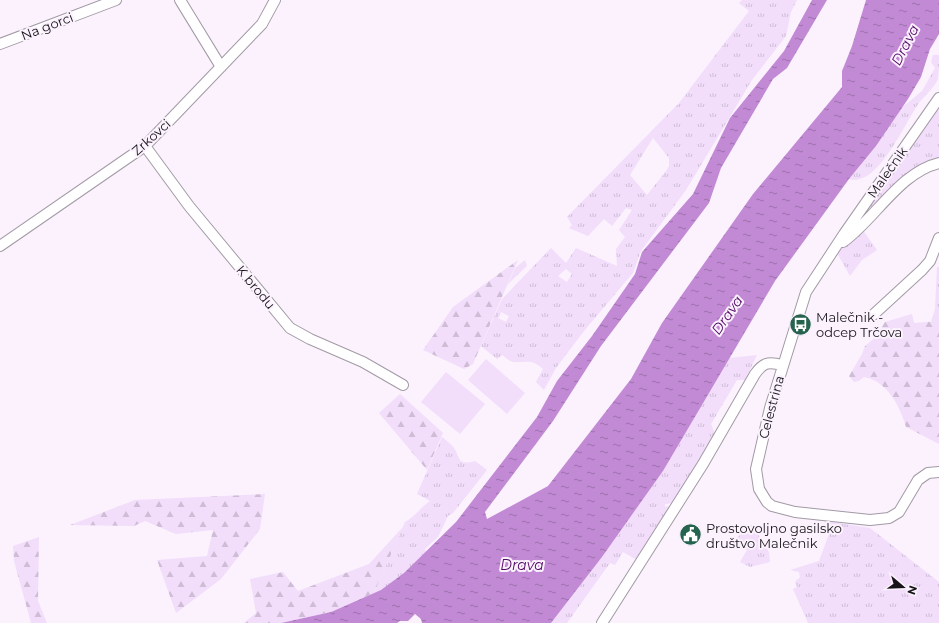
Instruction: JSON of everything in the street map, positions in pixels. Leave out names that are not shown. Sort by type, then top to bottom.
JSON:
[{"type":"street","name":"Na gorci","points":[[0,44],[116,0]]},
{"type":"street","points":[[180,0],[221,68]]},
{"type":"street","name":"Zrkovci","points":[[0,246],[145,146],[262,24],[275,0]]},
{"type":"street","name":"Malečnik","points":[[782,365],[806,292],[836,246],[939,98]]},
{"type":"street","name":"K brodu","points":[[145,146],[189,206],[290,328],[310,339],[363,362],[404,385]]},
{"type":"street","name":"Malečnik","points":[[836,246],[865,223],[910,177],[922,169],[939,163]]},
{"type":"street","points":[[873,315],[930,261],[939,238]]},
{"type":"street","name":"Celestrina","points":[[602,623],[703,464],[762,364],[768,362],[782,365],[762,438],[756,469],[759,489],[767,502],[772,506],[795,512],[870,520],[883,519],[899,512],[914,485],[922,476],[928,473],[939,472]]},
{"type":"green space","points":[[742,0],[797,0],[791,12],[786,36],[752,80],[686,190],[641,251],[633,273],[584,331],[556,368],[544,390],[536,382],[543,369],[535,363],[513,362],[502,355],[497,359],[481,346],[502,299],[551,248],[566,263],[576,248],[617,266],[616,249],[625,237],[619,230],[632,210],[626,208],[612,226],[604,219],[588,236],[569,228],[572,225],[567,217],[679,103],[749,11],[739,3]],"holes":[[[653,138],[669,158],[669,166],[647,195],[630,175]],[[566,269],[572,274],[567,282],[558,276]],[[501,312],[509,316],[506,322],[498,318]]]},
{"type":"green space","points":[[933,55],[939,55],[938,79],[913,112],[890,152],[870,174],[860,179],[849,179],[876,146],[900,109],[922,91],[935,68],[931,62]]},
{"type":"green space","points":[[937,108],[939,110],[939,161],[866,217],[861,214]]},
{"type":"green space","points":[[862,229],[877,250],[862,260],[850,276],[837,253]]},
{"type":"green space","points":[[518,260],[473,364],[464,369],[423,350],[453,307]]},
{"type":"green space","points":[[525,260],[527,266],[508,284],[515,268]]},
{"type":"green space","points":[[937,267],[939,267],[939,321],[931,322],[935,309]]},
{"type":"green space","points":[[912,314],[914,323],[939,321],[939,444],[906,427],[896,403],[886,389],[872,379],[864,377],[859,381],[854,382],[849,376],[865,346],[876,337],[885,322]]},
{"type":"green space","points":[[757,355],[745,380],[737,380],[711,424],[715,434],[674,503],[665,504],[665,507],[671,506],[637,560],[623,552],[615,565],[610,563],[567,623],[551,623],[602,557],[663,471],[729,358]]},
{"type":"green space","points":[[486,359],[525,393],[507,414],[468,380]]},
{"type":"green space","points":[[446,372],[485,404],[460,434],[421,402]]},
{"type":"green space","points":[[400,394],[443,433],[427,470],[379,413]]},
{"type":"green space","points":[[442,437],[454,448],[462,462],[475,461],[487,470],[453,513],[448,516],[438,537],[425,549],[426,552],[403,575],[372,598],[405,522],[430,501],[417,494]]},
{"type":"green space","points":[[265,494],[260,529],[221,579],[176,613],[157,560],[207,556],[213,530],[176,534],[145,521],[134,526],[70,525],[135,500]]},
{"type":"green space","points":[[824,522],[870,528],[939,582],[939,623],[808,623],[793,589],[797,587],[795,582],[800,577],[799,572],[790,570],[819,561],[832,526]]},
{"type":"green space","points":[[752,525],[769,552],[770,562],[750,567],[740,562],[747,550],[733,541]]},
{"type":"green space","points":[[403,527],[374,593],[331,612],[281,623],[244,623],[256,613],[250,579],[283,572],[298,591],[369,564]]},
{"type":"green space","points":[[39,537],[38,601],[47,623],[31,623],[14,561],[13,546]]},
{"type":"water","name":"Drava","points":[[812,0],[827,0],[787,68],[773,79],[721,168],[709,203],[601,346],[553,421],[485,512],[487,519],[548,486],[631,379],[662,323],[753,194],[842,87],[842,71],[852,46],[866,0],[939,0],[939,34],[930,49],[921,77],[908,99],[876,146],[849,179],[775,281],[663,471],[602,557],[551,623],[422,623],[421,619],[415,614],[408,621],[400,621],[397,623],[281,623],[331,612],[381,590],[404,573],[456,522],[537,417],[557,381],[592,336],[635,274],[642,252],[693,194],[730,118],[784,51]]},
{"type":"place","name":"Malečnik - odcep Trčova","points":[[801,324]]},
{"type":"place","name":"Prostovoljno gasilsko društvo Malečnik","points":[[690,535]]}]
